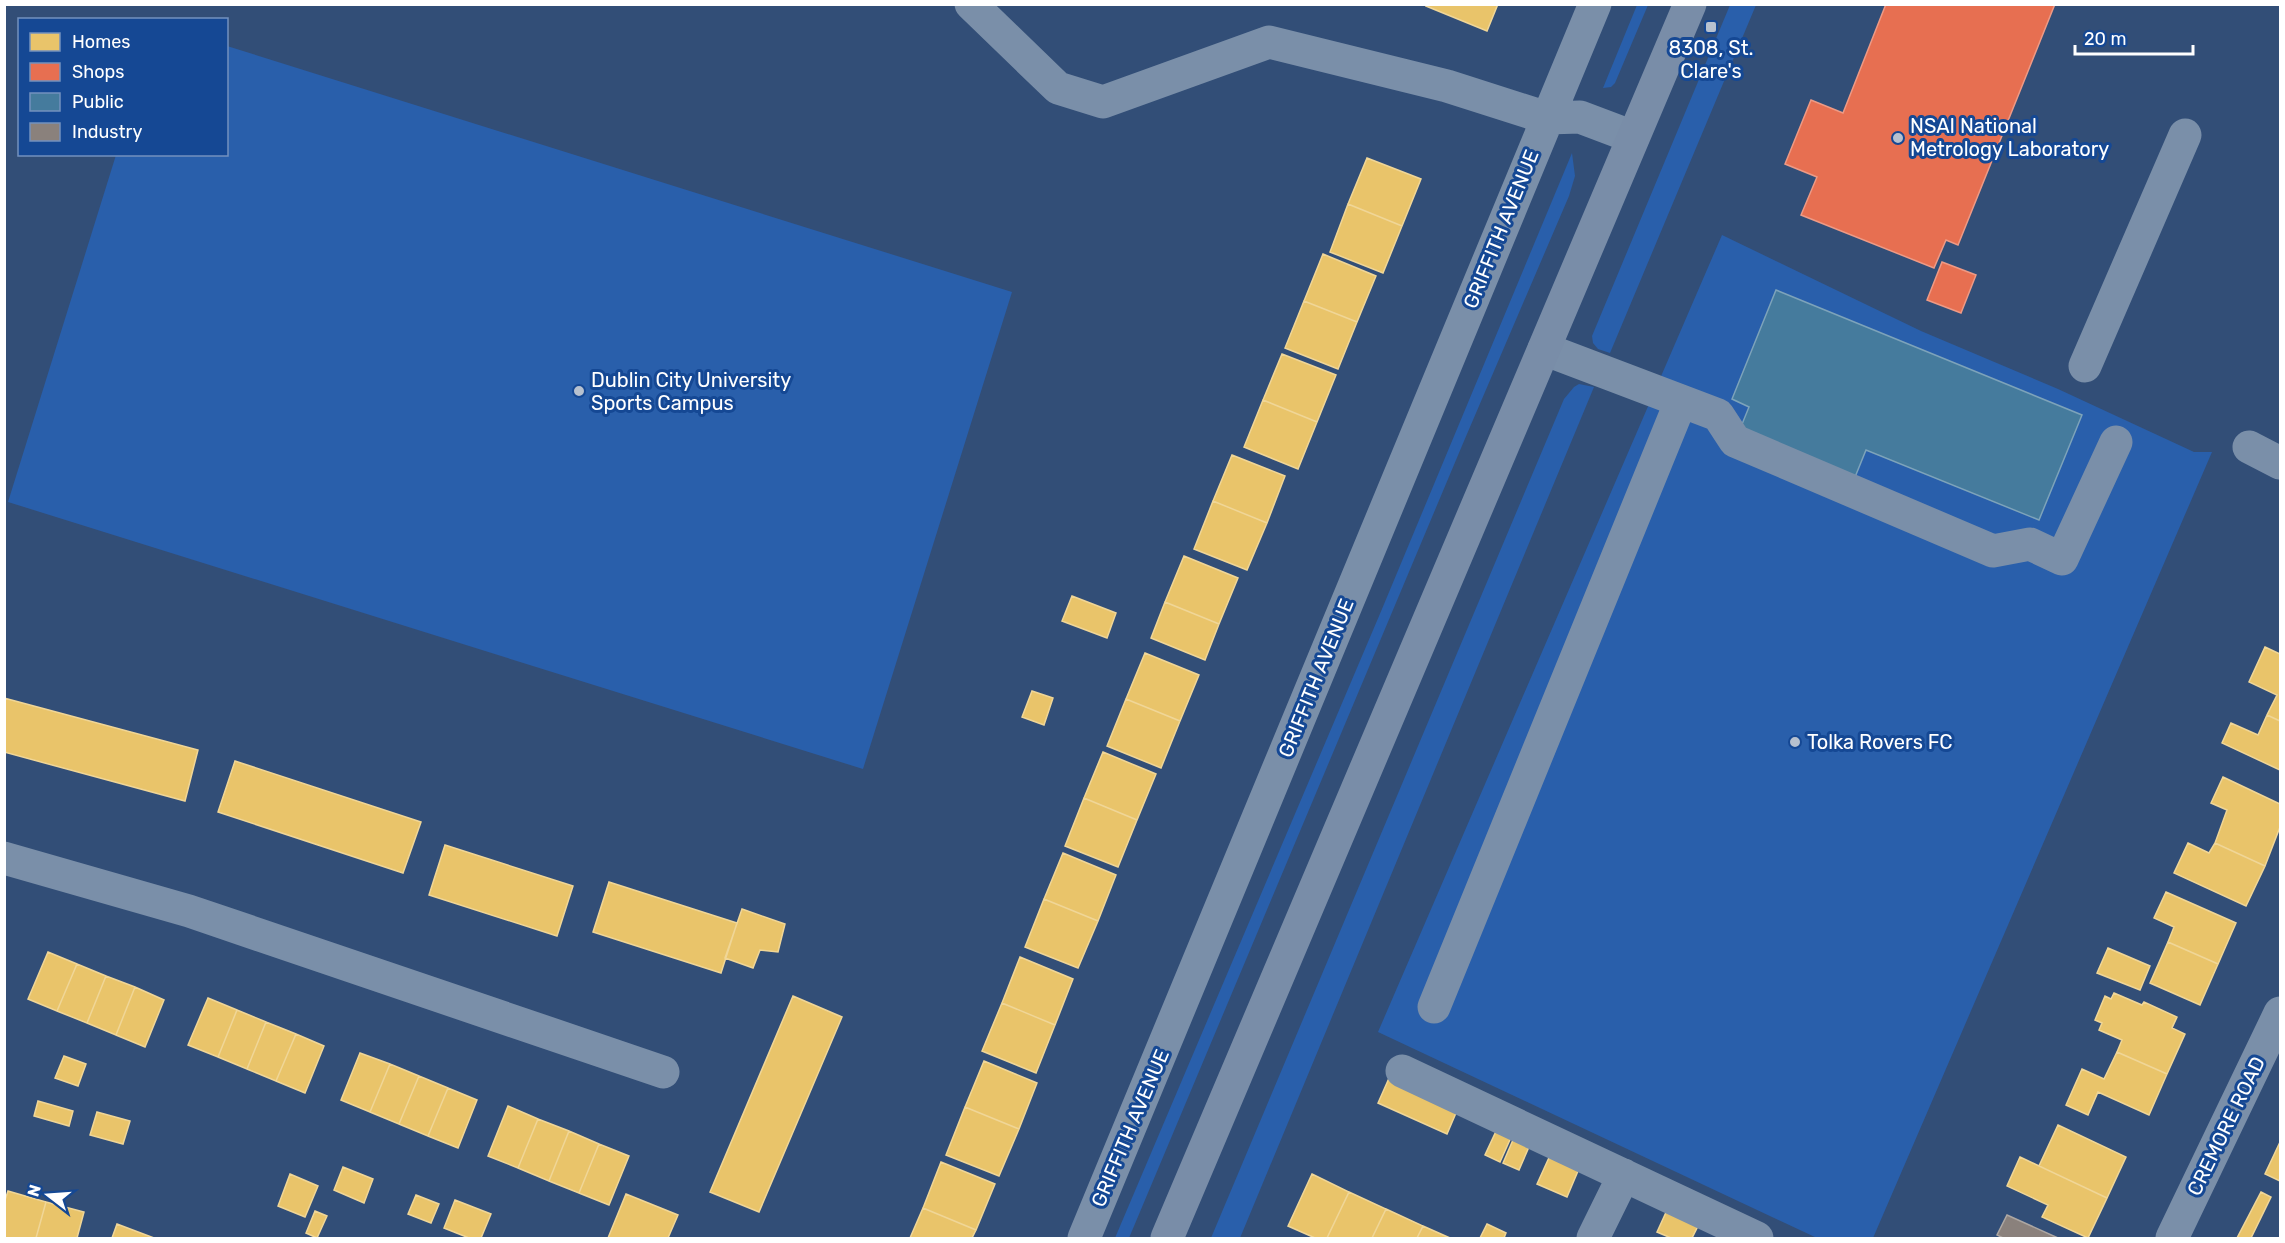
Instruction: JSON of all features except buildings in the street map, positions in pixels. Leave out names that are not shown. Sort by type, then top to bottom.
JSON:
[{"type":"main road","points":[[1167,1239],[1690,4]]},
{"type":"street","points":[[972,4],[1058,88],[1103,102],[1269,42],[1447,86],[1547,118],[1580,117],[1633,137]]},
{"type":"street","name":"GRIFFITH AVENUE","points":[[1084,1239],[1595,4]]},
{"type":"street","points":[[2085,366],[2185,135]]},
{"type":"street","points":[[1544,349],[1718,415],[1735,441],[1993,551],[2030,544],[2062,559],[2116,442]]},
{"type":"street","points":[[1434,1007],[1681,401]]},
{"type":"street","points":[[2249,447],[2280,463]]},
{"type":"street","points":[[4,858],[189,911],[663,1072]]},
{"type":"street","name":"CREMORE ROAD","points":[[2172,1239],[2280,1013]]},
{"type":"street","points":[[1402,1071],[1757,1239]]},
{"type":"street","points":[[1593,1239],[1624,1175]]},
{"type":"shaded area","points":[[1637,5],[1648,5],[1615,83],[1611,87],[1603,88]]},
{"type":"shaded area","points":[[1730,5],[1756,5],[1610,353],[1598,349],[1593,343],[1592,336]]},
{"type":"shaded area","points":[[228,46],[1012,292],[863,769],[8,502],[116,156],[228,156]]},
{"type":"shaded area","points":[[1572,153],[1575,176],[1569,196],[1129,1238],[1115,1238],[1382,609]]},
{"type":"shaded area","name":"Tolka Rovers FC","points":[[1722,235],[1921,331],[2058,389],[2194,452],[2212,452],[1873,1238],[1817,1238],[1378,1032]]},
{"type":"shaded area","points":[[1579,384],[1594,387],[1240,1238],[1211,1238],[1564,399]]},
{"type":"place","name":"8308, St. Clare's","points":[[1711,27]]},
{"type":"place","name":"NSAI National Metrology Laboratory","points":[[1898,138]]},
{"type":"place","name":"Dublin City University Sports Campus","points":[[579,391]]},
{"type":"place","name":"Tolka Rovers FC","points":[[1795,742]]}]
